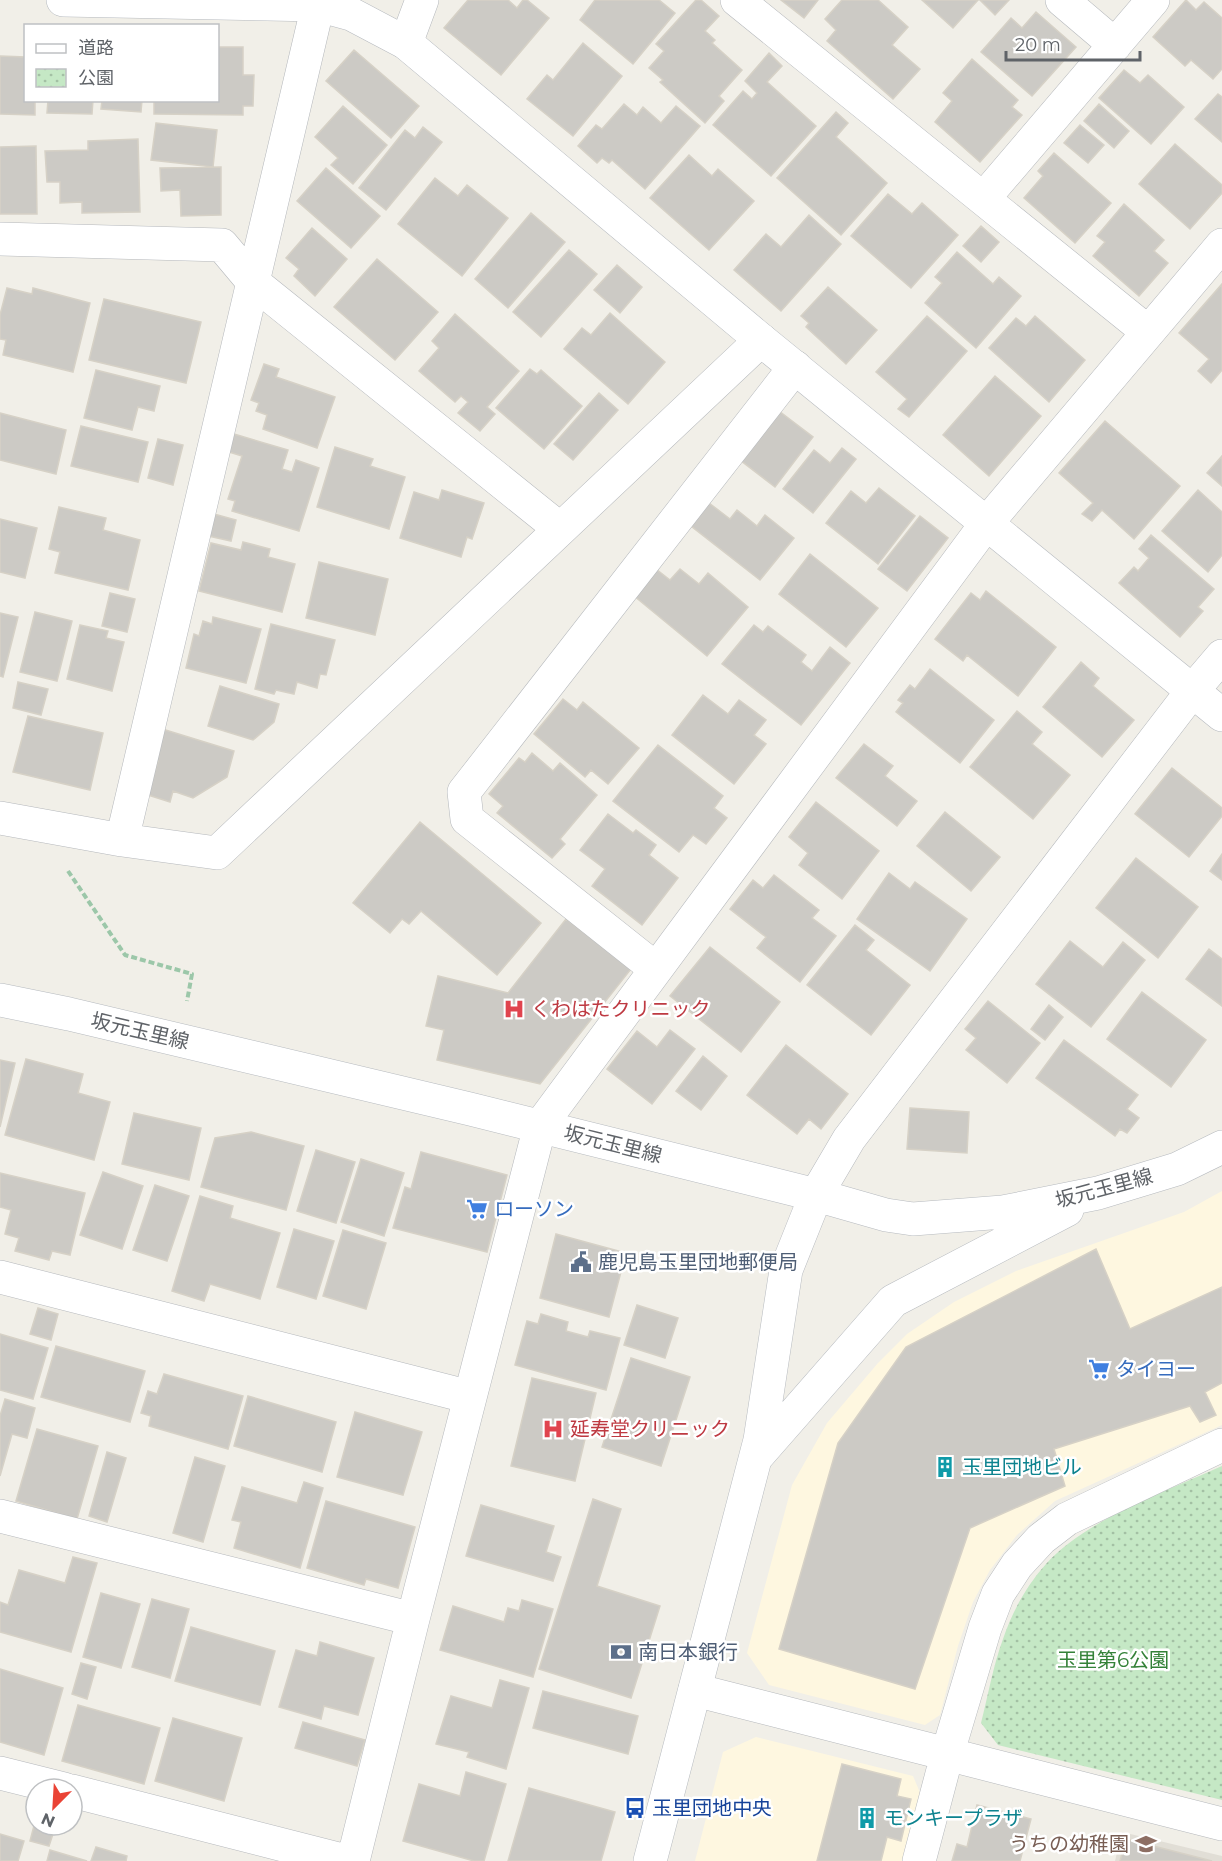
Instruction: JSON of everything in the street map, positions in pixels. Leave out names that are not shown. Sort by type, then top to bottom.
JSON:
[{"type":"street","points":[[63,0],[318,5],[351,14],[406,43],[761,340],[1222,715]]},
{"type":"street","points":[[406,43],[422,0]]},
{"type":"street","points":[[737,0],[1148,332]]},
{"type":"street","points":[[1062,0],[1115,45]]},
{"type":"street","points":[[984,198],[1153,0]]},
{"type":"street","points":[[122,840],[318,5]]},
{"type":"street","points":[[0,239],[222,244],[253,282],[560,529]]},
{"type":"street","points":[[353,1861],[540,1126],[986,524],[1222,245]]},
{"type":"street","points":[[0,818],[122,840],[217,853],[761,340]]},
{"type":"street","points":[[656,969],[467,819],[464,792],[795,367]]},
{"type":"street","points":[[650,1861],[756,1458],[786,1270],[816,1195],[849,1140],[1193,690],[1222,656]]},
{"type":"street","name":"坂元玉里線","points":[[0,1000],[180,1040],[540,1126],[816,1195],[886,1215],[913,1219],[1003,1212],[1098,1193],[1177,1168],[1222,1147]]},
{"type":"street","points":[[756,1458],[893,1301],[1098,1193]]},
{"type":"street","points":[[0,1277],[470,1398]]},
{"type":"street","points":[[919,1861],[984,1628],[998,1594],[1017,1565],[1041,1539],[1067,1519],[1222,1445]]},
{"type":"street","points":[[0,1516],[413,1619]]},
{"type":"street","points":[[695,1690],[1222,1824]]},
{"type":"street","points":[[0,1773],[24,1779]]},
{"type":"street","points":[[84,1794],[346,1861]]},
{"type":"path","points":[[36,825],[125,955],[192,974],[180,1040]]},
{"type":"shaded area","name":"玉里団地ビル","points":[[1222,1191],[1222,1425],[1055,1501],[1017,1535],[990,1570],[973,1602],[958,1646],[940,1715],[925,1725],[769,1685],[747,1653],[792,1485],[827,1423],[878,1363],[907,1334],[954,1302],[1016,1271],[1184,1212]]},
{"type":"shaded area","points":[[756,1737],[913,1776],[921,1795],[903,1861],[695,1861],[723,1752]]},
{"type":"shaded area","name":"うちの幼稚園","points":[[1122,1832],[1222,1856],[1222,1861],[1115,1861]]},
{"type":"green space","name":"玉里第6公園","points":[[1222,1466],[1222,1800],[998,1745],[981,1723],[999,1649],[1021,1599],[1039,1572],[1063,1548],[1105,1520]]},
{"type":"building","points":[[468,0],[508,0],[517,8],[523,0],[527,0],[549,18],[501,75],[444,28]]},
{"type":"building","points":[[595,0],[659,0],[675,13],[633,64],[580,20]]},
{"type":"building","points":[[696,0],[701,0],[719,16],[705,31],[715,40],[712,43],[742,70],[719,96],[724,101],[705,123],[660,82],[663,80],[649,68],[664,51],[656,44]]},
{"type":"building","points":[[781,0],[818,0],[804,18]]},
{"type":"building","points":[[842,0],[878,0],[908,27],[892,45],[920,69],[893,99],[827,41],[836,30],[825,19]]},
{"type":"building","points":[[922,0],[978,0],[953,28]]},
{"type":"building","points":[[980,0],[1009,0],[995,15]]},
{"type":"building","points":[[1186,0],[1196,10],[1204,2],[1222,18],[1222,69],[1213,79],[1191,60],[1185,66],[1153,37]]},
{"type":"building","points":[[1036,12],[1076,47],[1032,96],[981,52],[1011,18],[1022,28]]},
{"type":"building","points":[[583,43],[622,76],[573,136],[527,99],[547,75],[553,80]]},
{"type":"building","points":[[219,47],[243,47],[243,75],[254,75],[253,106],[243,106],[243,115],[154,114],[154,102],[219,102]]},
{"type":"building","points":[[354,50],[419,106],[391,138],[326,81]]},
{"type":"building","points":[[769,53],[782,66],[767,82],[816,126],[771,176],[713,125],[743,91],[752,99],[757,93],[745,81]]},
{"type":"building","points":[[0,56],[24,57],[24,102],[35,102],[35,115],[0,114]]},
{"type":"building","points":[[972,59],[1018,100],[1012,107],[1022,115],[980,162],[935,122],[952,101],[943,93]]},
{"type":"building","points":[[1124,70],[1140,83],[1148,75],[1184,107],[1151,144],[1099,98]]},
{"type":"building","points":[[1218,94],[1222,97],[1222,142],[1195,119]]},
{"type":"building","points":[[48,102],[93,102],[92,114],[47,113]]},
{"type":"building","points":[[102,102],[142,102],[141,112],[101,109]]},
{"type":"building","points":[[624,104],[637,115],[643,107],[661,123],[676,106],[700,126],[645,189],[612,160],[609,163],[602,158],[597,163],[578,146],[596,125],[602,129]]},
{"type":"building","points":[[1099,104],[1129,131],[1114,148],[1084,121]]},
{"type":"building","points":[[343,106],[387,145],[353,184],[331,165],[338,158],[315,137]]},
{"type":"building","points":[[836,112],[848,123],[836,137],[887,183],[841,235],[777,178]]},
{"type":"building","points":[[156,123],[217,130],[213,167],[151,160]]},
{"type":"building","points":[[1080,125],[1104,145],[1088,163],[1064,143]]},
{"type":"building","points":[[423,127],[442,142],[386,210],[359,188],[405,130],[415,138]]},
{"type":"building","points":[[138,139],[140,212],[82,213],[82,202],[60,203],[60,182],[47,182],[45,151],[88,150],[88,141]]},
{"type":"building","points":[[1175,144],[1222,185],[1222,193],[1190,229],[1139,184]]},
{"type":"building","points":[[36,146],[37,214],[0,214],[0,147]]},
{"type":"building","points":[[1054,153],[1111,203],[1075,243],[1024,198],[1043,176],[1038,171]]},
{"type":"building","points":[[689,155],[712,176],[718,169],[754,201],[709,250],[650,198]]},
{"type":"building","points":[[221,167],[221,215],[181,216],[180,190],[161,191],[160,168]]},
{"type":"building","points":[[326,168],[380,216],[351,248],[297,201]]},
{"type":"building","points":[[435,178],[458,196],[467,185],[508,218],[462,276],[398,224]]},
{"type":"building","points":[[888,194],[912,214],[922,203],[958,235],[911,288],[851,236]]},
{"type":"building","points":[[1124,204],[1164,240],[1154,251],[1168,263],[1139,296],[1093,256],[1105,242],[1097,236]]},
{"type":"building","points":[[531,213],[565,242],[508,308],[475,279]]},
{"type":"building","points":[[809,215],[841,244],[781,311],[734,270],[766,234],[781,247]]},
{"type":"building","points":[[981,226],[999,242],[981,262],[963,246]]},
{"type":"building","points":[[312,228],[347,259],[315,296],[294,276],[299,269],[286,258]]},
{"type":"building","points":[[569,250],[597,274],[541,337],[513,312]]},
{"type":"building","points":[[957,252],[993,284],[999,277],[1021,296],[976,348],[925,303],[942,283],[935,277]]},
{"type":"building","points":[[377,259],[438,312],[395,360],[334,307]]},
{"type":"building","points":[[617,265],[642,287],[620,313],[594,290]]},
{"type":"building","points":[[1222,284],[1222,370],[1211,383],[1198,371],[1209,359],[1179,333]]},
{"type":"building","points":[[828,287],[877,330],[846,364],[806,327],[809,323],[801,316]]},
{"type":"building","points":[[7,288],[32,294],[33,288],[90,303],[73,372],[3,355],[6,340],[0,339],[0,315]]},
{"type":"building","points":[[104,299],[201,322],[186,383],[89,360]]},
{"type":"building","points":[[610,313],[665,362],[628,404],[564,349],[582,328],[591,335]]},
{"type":"building","points":[[455,314],[519,371],[487,407],[495,414],[480,431],[458,413],[468,402],[461,396],[455,402],[419,371],[439,348],[432,341]]},
{"type":"building","points":[[927,316],[967,351],[909,417],[898,409],[907,399],[876,372]]},
{"type":"building","points":[[1035,316],[1085,360],[1049,402],[989,348],[1016,318],[1026,326]]},
{"type":"building","points":[[264,364],[279,369],[276,377],[335,397],[317,448],[263,429],[267,415],[256,411],[259,403],[251,400]]},
{"type":"building","points":[[530,369],[537,374],[541,370],[582,406],[544,449],[496,408]]},
{"type":"building","points":[[96,370],[160,386],[154,411],[138,407],[132,430],[84,418]]},
{"type":"building","points":[[995,376],[1041,416],[989,476],[943,435]]},
{"type":"building","points":[[599,393],[618,410],[573,460],[554,444]]},
{"type":"building","points":[[779,411],[813,437],[775,487],[740,460]]},
{"type":"building","points":[[0,413],[66,430],[56,474],[0,460]]},
{"type":"building","points":[[1105,421],[1180,486],[1134,539],[1102,510],[1092,521],[1082,514],[1093,503],[1059,473]]},
{"type":"building","points":[[81,426],[148,442],[138,482],[71,466]]},
{"type":"building","points":[[234,434],[288,450],[282,469],[292,472],[296,460],[319,468],[299,531],[232,511],[235,501],[228,499],[242,456],[229,452]]},
{"type":"building","points":[[158,439],[183,445],[173,485],[148,478]]},
{"type":"building","points":[[335,447],[373,459],[370,466],[405,477],[389,529],[317,507]]},
{"type":"building","points":[[842,448],[856,459],[813,513],[783,489],[814,450],[830,463]]},
{"type":"building","points":[[1222,456],[1222,486],[1207,473]]},
{"type":"building","points":[[879,488],[915,516],[878,564],[826,523],[851,491],[866,503]]},
{"type":"building","points":[[442,490],[484,503],[472,539],[467,537],[461,557],[400,538],[414,492],[439,500]]},
{"type":"building","points":[[1198,490],[1222,512],[1222,555],[1208,572],[1162,531]]},
{"type":"building","points":[[709,503],[730,519],[737,510],[757,526],[765,515],[794,538],[760,580],[691,526]]},
{"type":"building","points":[[59,507],[106,518],[103,530],[140,540],[128,590],[55,573],[60,552],[49,549]]},
{"type":"building","points":[[214,514],[236,520],[231,541],[208,536]]},
{"type":"building","points":[[920,516],[948,538],[907,591],[878,569]]},
{"type":"building","points":[[0,519],[37,528],[25,578],[0,572]]},
{"type":"building","points":[[1151,535],[1214,589],[1198,607],[1203,611],[1180,637],[1119,583],[1134,567],[1138,571],[1149,558],[1139,549]]},
{"type":"building","points":[[243,542],[270,549],[268,557],[295,564],[282,612],[199,591],[211,543],[241,550]]},
{"type":"building","points":[[810,554],[878,608],[846,647],[779,594]]},
{"type":"building","points":[[319,562],[388,579],[375,635],[306,618]]},
{"type":"building","points":[[656,569],[670,580],[680,569],[699,584],[708,573],[748,607],[707,656],[634,596]]},
{"type":"building","points":[[986,591],[1056,647],[1018,696],[967,655],[963,661],[935,639],[971,593],[980,600]]},
{"type":"building","points":[[110,593],[135,599],[127,632],[102,626]]},
{"type":"building","points":[[35,612],[72,621],[57,681],[20,672]]},
{"type":"building","points":[[0,613],[18,617],[3,677],[0,676]]},
{"type":"building","points":[[213,617],[261,629],[246,683],[186,668],[194,634],[199,636],[203,621],[212,624]]},
{"type":"building","points":[[271,624],[335,640],[326,675],[320,674],[317,688],[297,682],[294,694],[276,690],[274,694],[255,689]]},
{"type":"building","points":[[80,625],[108,631],[106,638],[124,642],[112,691],[67,679]]},
{"type":"building","points":[[754,625],[763,632],[768,626],[806,655],[801,662],[812,671],[830,647],[850,663],[801,725],[722,664]]},
{"type":"building","points":[[1081,662],[1099,678],[1093,686],[1134,720],[1102,757],[1043,707]]},
{"type":"building","points":[[930,669],[994,720],[960,763],[896,712],[903,703],[898,700],[910,685],[915,689]]},
{"type":"building","points":[[18,682],[48,689],[41,715],[13,708]]},
{"type":"building","points":[[220,686],[279,704],[274,722],[253,740],[208,726]]},
{"type":"building","points":[[703,695],[728,714],[739,700],[766,720],[754,735],[766,744],[734,784],[672,735]]},
{"type":"building","points":[[563,699],[577,710],[583,702],[639,748],[608,784],[591,770],[585,777],[534,734]]},
{"type":"building","points":[[1017,711],[1042,732],[1032,744],[1070,775],[1033,819],[970,767]]},
{"type":"building","points":[[28,716],[103,733],[90,790],[13,772]]},
{"type":"building","points":[[159,728],[234,751],[227,777],[193,798],[173,791],[170,802],[148,795],[158,761],[150,759]]},
{"type":"building","points":[[864,744],[893,766],[885,776],[917,801],[897,826],[836,778]]},
{"type":"building","points":[[658,745],[723,796],[714,808],[727,818],[706,844],[693,835],[679,852],[613,801]]},
{"type":"building","points":[[532,753],[553,771],[560,763],[597,795],[560,839],[565,844],[552,858],[497,813],[503,806],[489,794],[519,758],[525,762]]},
{"type":"building","points":[[1172,768],[1222,808],[1222,816],[1189,857],[1135,814]]},
{"type":"building","points":[[816,802],[879,851],[842,899],[799,865],[808,853],[789,837]]},
{"type":"building","points":[[945,812],[1000,857],[971,891],[917,846]]},
{"type":"building","points":[[608,814],[633,833],[636,830],[656,845],[649,855],[678,878],[642,925],[592,886],[605,869],[580,850]]},
{"type":"building","points":[[420,822],[541,923],[497,975],[421,911],[409,924],[402,919],[390,933],[353,903]]},
{"type":"building","points":[[1222,854],[1222,880],[1210,871]]},
{"type":"building","points":[[1136,858],[1198,907],[1158,958],[1096,908]]},
{"type":"building","points":[[889,873],[910,889],[915,882],[967,919],[930,971],[857,919]]},
{"type":"building","points":[[774,875],[819,910],[812,918],[836,936],[800,982],[757,948],[766,937],[730,909],[753,880],[763,888]]},
{"type":"building","name":"くわはたクリニック","points":[[566,919],[631,969],[540,1084],[437,1060],[444,1030],[426,1026],[438,976],[508,993]]},
{"type":"building","points":[[855,925],[874,940],[866,950],[910,985],[871,1035],[807,985]]},
{"type":"building","points":[[1070,941],[1103,967],[1123,942],[1145,960],[1091,1027],[1036,984]]},
{"type":"building","points":[[710,947],[780,1002],[741,1052],[670,996]]},
{"type":"building","points":[[1209,949],[1222,959],[1222,1006],[1186,979]]},
{"type":"building","points":[[1142,992],[1206,1040],[1171,1087],[1107,1039]]},
{"type":"building","points":[[988,1001],[1040,1043],[1007,1083],[966,1050],[976,1038],[965,1029]]},
{"type":"building","points":[[1049,1005],[1063,1017],[1045,1040],[1031,1029]]},
{"type":"building","points":[[670,1030],[695,1049],[652,1104],[607,1069],[637,1031],[657,1047]]},
{"type":"building","points":[[1064,1040],[1138,1095],[1127,1109],[1139,1118],[1127,1133],[1120,1129],[1115,1136],[1036,1078]]},
{"type":"building","points":[[786,1045],[848,1094],[821,1129],[809,1119],[797,1134],[747,1095]]},
{"type":"building","points":[[703,1056],[727,1076],[701,1110],[676,1091]]},
{"type":"building","points":[[26,1059],[83,1074],[78,1093],[110,1102],[94,1160],[5,1135]]},
{"type":"building","points":[[0,1060],[15,1063],[0,1127]]},
{"type":"building","points":[[910,1108],[969,1112],[967,1153],[907,1149]]},
{"type":"building","points":[[134,1113],[201,1128],[189,1180],[122,1164]]},
{"type":"building","points":[[251,1132],[304,1146],[286,1210],[201,1187],[215,1138]]},
{"type":"building","points":[[316,1150],[355,1162],[336,1223],[297,1211]]},
{"type":"building","points":[[421,1152],[507,1175],[487,1252],[393,1228],[405,1187],[411,1189]]},
{"type":"building","points":[[361,1159],[404,1173],[384,1236],[341,1222]]},
{"type":"building","points":[[103,1172],[143,1186],[122,1249],[80,1235]]},
{"type":"building","points":[[0,1173],[85,1193],[70,1255],[52,1251],[49,1260],[15,1251],[19,1238],[5,1234],[11,1210],[0,1207]]},
{"type":"building","points":[[155,1185],[189,1196],[167,1261],[133,1250]]},
{"type":"building","points":[[200,1196],[233,1206],[230,1218],[280,1233],[260,1299],[210,1284],[204,1301],[172,1291]]},
{"type":"building","points":[[294,1229],[334,1241],[316,1299],[277,1287]]},
{"type":"building","points":[[343,1230],[386,1243],[366,1309],[323,1296]]},
{"type":"building","points":[[556,1234],[626,1253],[609,1317],[540,1298]]},
{"type":"building","name":"玉里団地ビル","points":[[1096,1249],[1130,1329],[1222,1287],[1222,1383],[1205,1392],[1216,1415],[1200,1422],[1190,1406],[1054,1449],[1065,1486],[970,1528],[915,1689],[779,1649],[838,1443],[906,1347]]},
{"type":"building","points":[[637,1305],[678,1318],[665,1358],[624,1345]]},
{"type":"building","points":[[38,1308],[58,1314],[51,1340],[30,1334]]},
{"type":"building","points":[[541,1314],[568,1322],[566,1331],[588,1337],[590,1331],[620,1338],[606,1390],[515,1365],[527,1321],[538,1324]]},
{"type":"building","points":[[0,1334],[48,1348],[33,1399],[0,1390]]},
{"type":"building","points":[[56,1346],[145,1371],[130,1422],[41,1397]]},
{"type":"building","points":[[631,1358],[690,1377],[661,1466],[602,1447]]},
{"type":"building","points":[[164,1374],[243,1396],[228,1449],[149,1426],[151,1416],[141,1413],[148,1391],[157,1394]]},
{"type":"building","name":"延寿堂クリニック","points":[[532,1378],[596,1393],[575,1481],[511,1466]]},
{"type":"building","points":[[248,1396],[336,1422],[322,1472],[234,1446]]},
{"type":"building","points":[[5,1399],[35,1408],[27,1438],[12,1434],[0,1476],[0,1416]]},
{"type":"building","points":[[355,1412],[422,1432],[403,1495],[337,1477]]},
{"type":"building","points":[[37,1429],[98,1446],[77,1519],[16,1501]]},
{"type":"building","points":[[107,1452],[126,1458],[107,1522],[89,1516]]},
{"type":"building","points":[[195,1457],[225,1466],[203,1542],[173,1533]]},
{"type":"building","points":[[304,1482],[323,1488],[300,1568],[234,1548],[241,1522],[232,1520],[242,1487],[297,1503]]},
{"type":"building","points":[[593,1499],[621,1509],[597,1586],[660,1606],[631,1698],[539,1669]]},
{"type":"building","points":[[326,1501],[415,1527],[398,1588],[366,1579],[364,1585],[307,1568]]},
{"type":"building","points":[[481,1505],[554,1526],[546,1552],[561,1557],[553,1581],[466,1556]]},
{"type":"building","points":[[73,1557],[97,1563],[71,1652],[0,1632],[0,1602],[8,1605],[19,1570],[65,1583]]},
{"type":"building","points":[[101,1593],[140,1604],[121,1668],[83,1657]]},
{"type":"building","points":[[152,1599],[189,1609],[170,1678],[132,1667]]},
{"type":"building","points":[[522,1600],[553,1609],[533,1677],[440,1650],[453,1606],[504,1622],[508,1608],[519,1611]]},
{"type":"building","points":[[191,1627],[275,1651],[260,1705],[175,1681]]},
{"type":"building","points":[[320,1642],[374,1658],[358,1715],[324,1706],[321,1719],[279,1707],[296,1650],[317,1656]]},
{"type":"building","points":[[81,1663],[96,1667],[87,1699],[72,1694]]},
{"type":"building","points":[[0,1669],[63,1688],[44,1755],[0,1742]]},
{"type":"building","points":[[500,1680],[529,1688],[506,1769],[467,1757],[469,1752],[436,1744],[451,1696],[492,1708]]},
{"type":"building","points":[[543,1691],[638,1716],[628,1754],[533,1728]]},
{"type":"building","points":[[78,1705],[160,1728],[144,1784],[62,1761]]},
{"type":"building","points":[[173,1718],[242,1738],[224,1801],[155,1781]]},
{"type":"building","points":[[303,1722],[365,1740],[357,1766],[295,1748]]},
{"type":"building","name":"モンキープラザ","points":[[842,1764],[901,1779],[897,1796],[911,1799],[901,1841],[887,1837],[881,1861],[817,1861]]},
{"type":"building","points":[[466,1772],[506,1784],[484,1861],[474,1861],[403,1841],[419,1784],[460,1796]]},
{"type":"building","points":[[529,1788],[615,1812],[601,1861],[508,1861]]},
{"type":"building","points":[[977,1805],[1031,1819],[1020,1861],[952,1861],[957,1844],[967,1847]]},
{"type":"building","points":[[0,1834],[24,1841],[18,1861],[0,1861]]},
{"type":"building","points":[[31,1837],[52,1837],[49,1846],[30,1841]]},
{"type":"building","points":[[1126,1839],[1212,1861],[1120,1861]]},
{"type":"building","points":[[96,1847],[127,1856],[126,1861],[91,1861]]},
{"type":"building","points":[[50,1850],[87,1861],[47,1861]]},
{"type":"place","name":"くわはたクリニック","points":[[514,1009]]},
{"type":"place","name":"ローソン","points":[[477,1209]]},
{"type":"place","name":"鹿児島玉里団地郵便局","points":[[581,1262]]},
{"type":"place","name":"タイヨー","points":[[1099,1369]]},
{"type":"place","name":"延寿堂クリニック","points":[[553,1429]]},
{"type":"place","name":"玉里団地ビル","points":[[945,1467]]},
{"type":"place","name":"南日本銀行","points":[[621,1652]]},
{"type":"place","name":"玉里団地中央","points":[[635,1808]]},
{"type":"place","name":"モンキープラザ","points":[[867,1818]]},
{"type":"place","name":"うちの幼稚園","points":[[1146,1844]]}]
